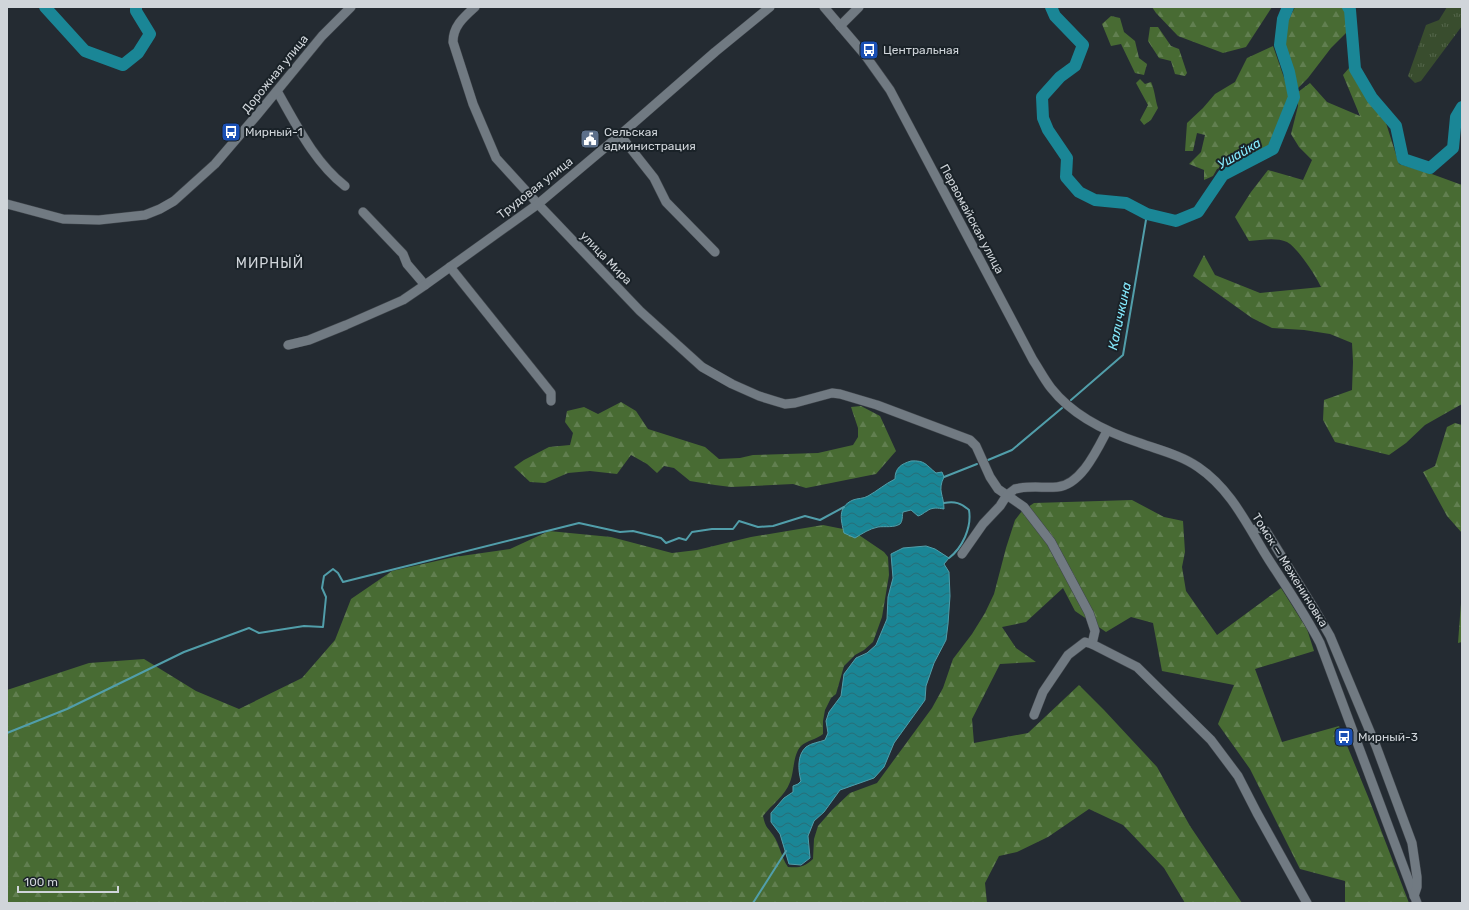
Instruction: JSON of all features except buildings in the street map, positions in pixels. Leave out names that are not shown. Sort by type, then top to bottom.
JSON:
[{"type":"street","name":"Дорожная улица","points":[[7,204],[63,219],[99,220],[145,215],[174,201],[215,164],[322,36],[351,7]]},
{"type":"street","name":"улица Мира","points":[[475,7],[459,22],[454,32],[452,42],[473,104],[496,158],[640,311],[702,367],[732,384],[759,396],[785,404],[805,402],[832,393],[840,394],[862,400],[970,440],[976,446],[990,477],[998,489],[1024,507],[1051,542],[1089,613],[1095,631],[1092,644]]},
{"type":"street","name":"Трудовая улица","points":[[288,345],[309,340],[346,325],[403,300],[425,285],[538,204],[715,52],[770,7]]},
{"type":"street","name":"Первомайская улица","points":[[824,7],[865,55],[890,90],[1033,360],[1050,387],[1074,410],[1107,431]]},
{"type":"street","points":[[840,26],[859,7]]},
{"type":"street","points":[[277,91],[304,138],[327,170],[345,186]]},
{"type":"street","points":[[620,135],[654,178],[666,202],[715,252]]},
{"type":"street","points":[[363,212],[403,254],[407,264],[425,285]]},
{"type":"street","points":[[450,267],[551,393],[551,401]]},
{"type":"street","points":[[962,554],[983,524],[1000,506],[1007,495],[1015,489],[1020,488],[1056,487],[1066,484],[1084,470],[1092,459],[1107,431]]},
{"type":"street","name":"Томск — Межениновка","points":[[1107,431],[1167,453],[1197,466],[1225,490],[1252,530],[1269,560],[1304,611],[1320,643],[1416,900]]},
{"type":"street","points":[[1252,530],[1260,528],[1266,531],[1323,623],[1349,679],[1410,834],[1417,877],[1416,900]]},
{"type":"street","points":[[1034,715],[1043,692],[1068,655],[1085,642],[1092,644],[1137,667],[1211,740],[1238,776],[1307,903]]},
{"type":"street","points":[[1336,684],[1349,679]]},
{"type":"green space","points":[[1152,7],[1272,7],[1246,47],[1223,53],[1178,36]]},
{"type":"green space","points":[[1295,7],[1344,7],[1348,13],[1347,32],[1331,48],[1308,78],[1298,88],[1284,48],[1284,29]]},
{"type":"green space","points":[[1447,7],[1462,7],[1462,26],[1421,81],[1415,83],[1408,76],[1426,25],[1439,20]]},
{"type":"green space","points":[[1111,16],[1120,18],[1124,32],[1135,41],[1139,58],[1147,64],[1144,75],[1135,73],[1121,44],[1111,46],[1102,24]]},
{"type":"green space","points":[[1150,27],[1158,27],[1171,46],[1179,49],[1187,73],[1185,76],[1175,74],[1171,61],[1159,58],[1148,41]]},
{"type":"green space","points":[[1273,46],[1290,95],[1271,145],[1217,169],[1213,176],[1204,180],[1204,170],[1189,164],[1201,152],[1205,135],[1197,133],[1193,151],[1185,151],[1187,123],[1215,94],[1235,82],[1247,58]]},
{"type":"green space","points":[[1349,68],[1365,95],[1386,123],[1399,164],[1462,185],[1462,404],[1425,425],[1406,443],[1389,455],[1335,442],[1323,420],[1324,400],[1352,390],[1352,343],[1330,334],[1304,330],[1272,328],[1252,318],[1193,276],[1204,255],[1215,275],[1260,293],[1321,287],[1306,262],[1291,245],[1283,240],[1268,239],[1249,241],[1235,217],[1251,192],[1268,170],[1303,180],[1312,160],[1299,147],[1291,134],[1298,106],[1298,92],[1310,83],[1327,102],[1360,116],[1343,75]]},
{"type":"green space","points":[[1140,79],[1145,84],[1151,82],[1158,108],[1151,120],[1144,125],[1140,120],[1148,105],[1136,83]]},
{"type":"green space","points":[[621,402],[636,411],[648,429],[705,447],[719,459],[740,458],[753,455],[818,453],[853,445],[858,437],[858,428],[851,407],[861,406],[880,416],[896,451],[876,474],[806,488],[793,484],[731,487],[690,481],[674,468],[664,466],[657,473],[647,464],[631,455],[617,474],[590,471],[568,473],[545,483],[530,482],[514,467],[549,447],[570,445],[573,433],[565,422],[567,411],[584,407],[598,414]]},
{"type":"green space","points":[[1455,423],[1462,425],[1462,533],[1447,516],[1423,472],[1435,466],[1447,427]]},
{"type":"green space","points":[[1132,500],[1164,517],[1183,521],[1185,552],[1182,567],[1186,591],[1217,635],[1281,588],[1307,629],[1314,651],[1255,669],[1282,742],[1339,726],[1409,903],[1345,903],[1345,881],[1300,869],[1250,769],[1218,724],[1234,685],[1162,671],[1153,623],[1131,617],[1106,632],[1075,611],[1063,588],[1026,622],[1002,627],[1016,648],[1036,662],[1000,664],[972,719],[974,743],[1028,733],[1079,685],[1157,767],[1190,826],[1242,903],[1185,903],[1164,868],[1123,825],[1089,809],[1048,837],[1017,852],[999,856],[985,883],[987,903],[7,903],[7,690],[89,663],[144,659],[196,691],[239,709],[302,678],[335,640],[351,599],[392,571],[454,557],[510,549],[549,531],[611,537],[672,553],[697,550],[751,537],[823,525],[853,531],[884,552],[888,557],[889,575],[882,617],[873,642],[864,650],[855,655],[844,666],[836,694],[831,698],[825,710],[823,734],[803,744],[798,749],[788,787],[782,796],[763,816],[766,825],[775,839],[788,867],[802,866],[813,859],[814,839],[818,826],[850,793],[877,783],[932,708],[943,688],[953,659],[972,634],[985,613],[994,594],[1015,520],[1022,511],[1034,503]]},
{"type":"green space","points":[[1462,590],[1462,642],[1458,643]]},
{"type":"water","points":[[911,461],[922,462],[936,473],[942,472],[944,477],[941,490],[944,509],[931,509],[918,516],[911,510],[903,512],[900,524],[875,528],[866,531],[855,538],[844,533],[841,514],[844,506],[853,500],[868,496],[895,479],[897,469]]},
{"type":"water","points":[[926,546],[935,549],[949,558],[944,564],[949,572],[950,596],[946,640],[934,663],[926,686],[925,700],[894,743],[884,767],[874,778],[840,790],[824,812],[814,821],[808,836],[810,858],[801,865],[789,864],[780,834],[771,822],[771,813],[784,798],[793,792],[793,786],[801,781],[799,763],[803,750],[810,744],[825,740],[828,733],[826,721],[829,712],[841,696],[844,674],[856,658],[867,653],[876,645],[887,619],[888,597],[893,578],[891,554],[903,548]]},
{"type":"waterway","name":"Ушайка","points":[[45,7],[85,51],[123,65],[138,53],[150,34],[136,11],[136,7]]},
{"type":"waterway","name":"Каличкина","points":[[1051,7],[1055,16],[1083,45],[1075,66],[1060,77],[1042,97],[1043,118],[1048,130],[1067,158],[1066,177],[1079,192],[1095,200],[1126,203],[1147,214],[1176,221],[1198,212],[1223,175],[1273,149],[1294,97],[1289,72],[1280,45],[1283,19],[1288,7]]},
{"type":"waterway","name":"Ушайка","points":[[1348,7],[1350,10],[1355,69],[1372,98],[1396,126],[1403,159],[1430,168],[1453,148],[1456,117],[1462,107]]},
{"type":"waterway","name":"Каличкина","points":[[1071,400],[1123,355],[1147,214]]},
{"type":"waterway","name":"Каличкина","points":[[988,460],[1012,450],[1062,408]]},
{"type":"waterway","name":"Каличкина","points":[[944,477],[977,464]]},
{"type":"waterway","name":"Каличкина","points":[[944,503],[958,503],[969,510],[970,517],[962,543],[949,558]]},
{"type":"waterway","points":[[7,733],[67,709],[184,652],[249,628],[259,633],[304,626],[323,627],[326,597],[322,588],[324,576],[333,569],[338,573],[343,582],[579,523],[620,532],[633,531],[661,538],[666,543],[679,538],[686,540],[692,532],[712,529],[733,529],[739,521],[758,527],[773,526],[805,516],[820,520],[844,507]]},
{"type":"waterway","name":"Каличкина","points":[[753,903],[786,851]]},
{"type":"place","name":"Центральная","points":[[869,50]]},
{"type":"place","name":"Мирный-1","points":[[231,132]]},
{"type":"place","name":"Сельская администрация","points":[[590,139]]},
{"type":"place","name":"Мирный-3","points":[[1344,737]]},
{"type":"district","name":"МИРНЫЙ","points":[[270,263]]}]
